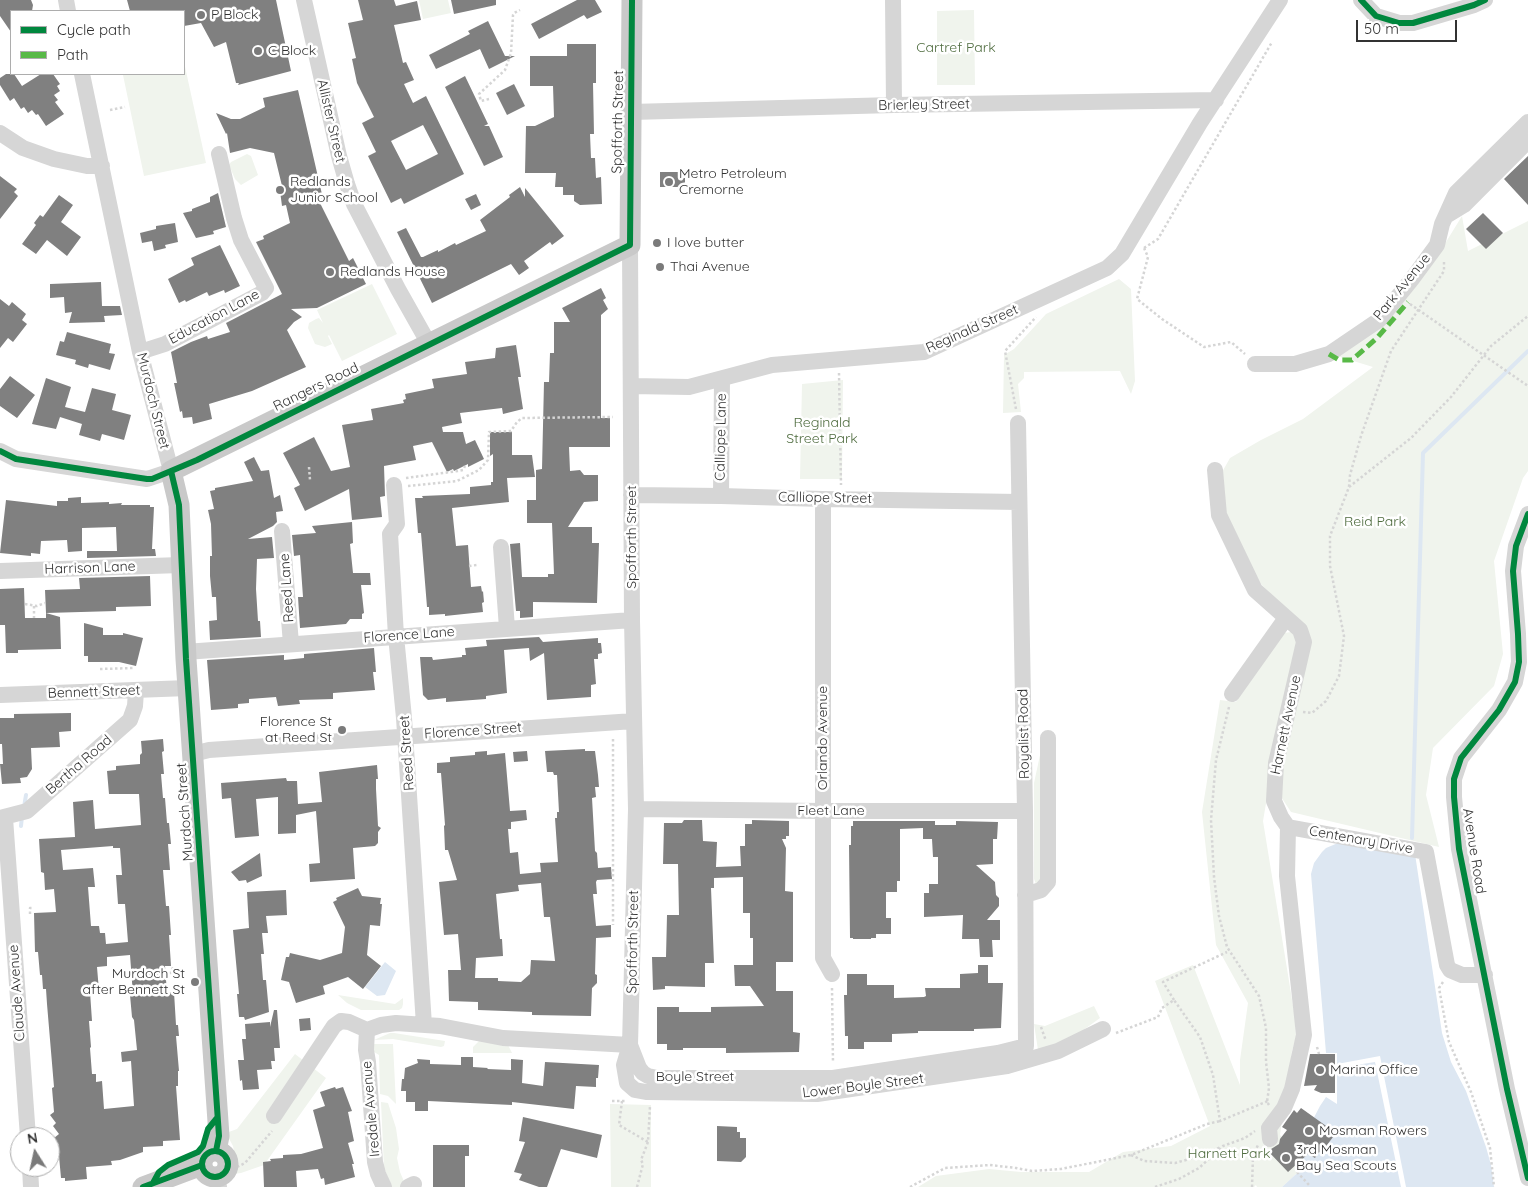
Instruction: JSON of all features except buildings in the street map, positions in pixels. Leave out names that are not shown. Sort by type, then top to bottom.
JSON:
[{"type":"main road","name":"Spofforth Street","points":[[630,245],[632,0]]},
{"type":"main road","name":"Rangers Road","points":[[171,471],[630,245]]},
{"type":"main road","name":"Murdoch Street","points":[[171,471],[179,505],[192,754],[219,1136],[214,1170]]},
{"type":"main road","points":[[143,1187],[214,1170]]},
{"type":"street","name":"Allister Street","points":[[304,0],[339,156],[354,204],[429,344]]},
{"type":"street","points":[[893,0],[894,105]]},
{"type":"street","name":"Reginald Street","points":[[632,386],[689,387],[772,365],[924,352],[1112,265],[1122,254],[1200,123],[1280,0]]},
{"type":"street","points":[[1361,0],[1376,16],[1399,23],[1413,23],[1485,0]]},
{"type":"street","points":[[1373,0],[1387,10],[1398,13],[1444,13]]},
{"type":"street","name":"Murdoch Street","points":[[82,75],[140,352],[171,471]]},
{"type":"street","name":"Brierley Street","points":[[631,112],[894,105],[1216,100]]},
{"type":"street","name":"Park Avenue","points":[[1255,364],[1295,364],[1329,354],[1378,320],[1437,245],[1442,224],[1456,193],[1528,122]]},
{"type":"street","points":[[0,133],[23,148],[54,159],[87,166],[102,166]]},
{"type":"street","points":[[1446,216],[1464,205],[1528,141]]},
{"type":"street","name":"Education Lane","points":[[140,352],[165,344],[262,294],[266,288],[241,240],[219,154]]},
{"type":"street","name":"Spofforth Street","points":[[630,245],[632,620],[636,809],[630,1045]]},
{"type":"street","name":"Calliope Lane","points":[[721,496],[722,379]]},
{"type":"street","name":"Royalist Road","points":[[1018,423],[1025,811],[1026,1046]]},
{"type":"street","name":"Rangers Road","points":[[0,451],[16,459],[147,479],[171,471]]},
{"type":"street","name":"Harnett Avenue","points":[[1215,470],[1219,515],[1255,590],[1300,630],[1304,642],[1276,763],[1274,801],[1288,827]]},
{"type":"street","name":"Reed Street","points":[[399,484],[397,524],[390,534],[396,636],[406,736],[424,1024]]},
{"type":"street","name":"Calliope Street","points":[[632,495],[1020,502]]},
{"type":"street","name":"Orlando Avenue","points":[[823,499],[823,958],[832,974]]},
{"type":"street","name":"Avenue Road","points":[[1528,514],[1516,546],[1513,570],[1519,653],[1515,682],[1499,710],[1461,758],[1454,779],[1455,823],[1459,849],[1507,1089],[1528,1178]]},
{"type":"street","name":"Reed Lane","points":[[282,531],[290,644]]},
{"type":"street","points":[[501,547],[507,628]]},
{"type":"street","name":"Harrison Lane","points":[[0,571],[181,565]]},
{"type":"street","points":[[1232,694],[1286,618]]},
{"type":"street","name":"Florence Lane","points":[[186,652],[632,620]]},
{"type":"street","name":"Bennett Street","points":[[0,695],[188,688]]},
{"type":"street","name":"Bertha Road","points":[[2,818],[27,811],[130,720],[135,706],[136,691]]},
{"type":"street","name":"Florence Street","points":[[192,754],[210,750],[634,721]]},
{"type":"street","points":[[1025,895],[1041,890],[1048,882],[1048,738]]},
{"type":"street","name":"Fleet Lane","points":[[636,809],[1025,811]]},
{"type":"street","name":"Claude Avenue","points":[[2,818],[27,1127]]},
{"type":"street","points":[[1263,1135],[1284,1108],[1292,1090],[1304,1036],[1287,876],[1288,827]]},
{"type":"street","name":"Centenary Drive","points":[[1288,827],[1426,852],[1445,958],[1450,970]]},
{"type":"street","points":[[1450,970],[1462,975],[1485,974]]},
{"type":"street","points":[[274,1116],[334,1026],[341,1021],[349,1022],[367,1030],[381,1025],[396,1023],[424,1024],[503,1038],[630,1045]]},
{"type":"street","name":"Lower Boyle Street","points":[[630,1045],[624,1065],[627,1084],[635,1090],[646,1092],[817,1094],[1007,1066],[1033,1060],[1065,1048],[1103,1029]]},
{"type":"street","name":"Iredale Avenue","points":[[367,1030],[366,1050],[375,1162],[384,1187]]},
{"type":"street","name":"Boyle Street","points":[[630,1045],[639,1068],[648,1076],[833,1078],[998,1053],[1026,1046]]},
{"type":"path","points":[[489,100],[481,101],[479,94],[505,70],[512,42],[514,13],[520,10]]},
{"type":"path","points":[[110,110],[125,107]]},
{"type":"path","points":[[1144,248],[1148,257],[1137,299],[1162,319],[1204,347],[1231,342],[1255,364]]},
{"type":"path","points":[[1302,712],[1312,713],[1326,701],[1339,676],[1344,636],[1330,566],[1330,536],[1349,487],[1350,474],[1360,436],[1391,351],[1444,271],[1444,253]]},
{"type":"path","points":[[1418,309],[1528,386]]},
{"type":"path","points":[[1349,487],[1411,438],[1452,397],[1491,346],[1528,316]]},
{"type":"path","points":[[839,359],[841,499]]},
{"type":"path","points":[[399,484],[457,481],[479,470],[488,460],[489,432],[511,431],[522,418],[612,417]]},
{"type":"path","points":[[399,484],[413,476],[458,472],[463,470],[465,466]]},
{"type":"path","points":[[309,467],[310,480]]},
{"type":"path","points":[[469,566],[477,565]]},
{"type":"path","points":[[24,604],[34,606],[45,603]]},
{"type":"path","points":[[34,606],[34,618]]},
{"type":"path","points":[[100,668],[134,668]]},
{"type":"path","points":[[1232,694],[1216,760],[1211,820],[1214,877],[1219,916],[1227,947],[1259,996],[1266,1028],[1266,1062],[1269,1088],[1267,1102]]},
{"type":"path","points":[[30,914],[30,908],[33,908]]},
{"type":"path","points":[[1220,1121],[1213,1075],[1200,1037],[1163,982],[1227,952]]},
{"type":"path","points":[[170,974],[174,965]]},
{"type":"path","points":[[1450,970],[1439,988],[1449,1042],[1472,1092],[1490,1148],[1494,1187]]},
{"type":"path","points":[[832,974],[833,1078]]},
{"type":"path","points":[[1103,1029],[1109,1035],[1158,1017],[1162,1008],[1174,1000]]},
{"type":"path","points":[[1040,1024],[1048,1044],[1065,1048]]},
{"type":"path","points":[[910,1187],[945,1168],[990,1165],[1032,1172],[1061,1169],[1130,1155],[1273,1099]]},
{"type":"path","points":[[612,1101],[622,1101],[619,1125],[648,1142]]},
{"type":"path","points":[[637,1187],[643,1164],[641,1160],[648,1142],[650,1101]]},
{"type":"path","points":[[1130,1155],[1144,1161],[1175,1163],[1198,1157],[1245,1138],[1263,1135]]},
{"type":"path","points":[[1252,1187],[1253,1156],[1263,1135]]},
{"type":"path","points":[[1155,1187],[1180,1179],[1199,1168],[1223,1146]]},
{"type":"path","points":[[1297,1172],[1310,1186]]},
{"type":"green space","points":[[419,0],[448,0],[451,13],[423,19]]},
{"type":"green space","name":"Cartref Park","points":[[974,10],[975,85],[937,85],[937,11]]},
{"type":"green space","points":[[185,67],[206,163],[144,176],[123,75],[185,75]]},
{"type":"green space","points":[[247,154],[251,156],[258,175],[241,185],[235,179],[229,165],[231,162]]},
{"type":"green space","name":"Reid Park","points":[[1462,216],[1468,251],[1528,221],[1528,471],[1523,478],[1494,561],[1503,654],[1494,686],[1433,748],[1426,795],[1439,847],[1291,812],[1270,780],[1263,821],[1295,1018],[1296,1037],[1292,1051],[1280,1135],[1307,1164],[1282,1187],[1257,1187],[1256,1185],[1254,1187],[918,1187],[936,1176],[989,1169],[1021,1172],[1089,1172],[1123,1152],[1171,1146],[1210,1126],[1155,981],[1193,965],[1240,1085],[1240,1060],[1248,1003],[1216,945],[1202,812],[1220,700],[1236,702],[1254,669],[1284,633],[1305,630],[1261,584],[1226,517],[1217,481],[1230,458],[1303,419],[1373,367],[1337,356],[1438,255]]},
{"type":"green space","points":[[1119,279],[1131,289],[1135,381],[1131,394],[1120,371],[1024,372],[1024,378],[1018,384],[1021,412],[1003,413],[1004,355],[1014,349],[1046,314]]},
{"type":"green space","points":[[372,284],[397,334],[342,361],[329,335],[332,344],[325,347],[315,344],[308,328],[309,323],[319,318],[323,323],[317,310]]},
{"type":"green space","name":"Reginald Street Park","points":[[843,380],[842,479],[800,479],[802,384]]},
{"type":"green space","points":[[1043,741],[1044,878],[1036,884],[1034,879],[1034,783]]},
{"type":"green space","points":[[338,995],[395,1004],[403,998],[403,1004],[399,1010],[361,1010],[347,1003]]},
{"type":"green space","points":[[1094,1006],[1100,1018],[1046,1053],[1038,1050],[1034,1024],[1045,1026]]},
{"type":"green space","points":[[390,1033],[445,1041],[444,1046],[441,1047],[393,1039],[374,1040]]},
{"type":"green space","points":[[479,1041],[508,1045],[512,1053],[473,1053],[473,1047]]},
{"type":"green space","points":[[372,1044],[393,1044],[396,1104],[388,1096],[380,1094],[379,1055],[371,1050]]},
{"type":"green space","points":[[295,1054],[326,1078],[264,1165],[233,1174],[235,1157],[233,1146],[226,1133],[237,1129]]},
{"type":"green space","points":[[381,1102],[388,1103],[396,1128],[399,1149],[397,1158],[406,1186],[404,1187],[392,1187],[384,1168]]},
{"type":"green space","points":[[610,1104],[651,1105],[651,1187],[611,1187]]},
{"type":"shaded area","points":[[1338,843],[1415,854],[1442,1033],[1451,1062],[1466,1091],[1486,1147],[1494,1187],[1282,1187],[1307,1164],[1296,1152],[1320,1106],[1326,1097],[1337,1104],[1337,1053],[1326,1053],[1311,874],[1314,863],[1322,852],[1326,848]]},
{"type":"shaded area","points":[[385,962],[396,971],[385,995],[377,996],[365,987]]},
{"type":"pier","points":[[1380,1056],[1406,1187],[1401,1187],[1375,1062],[1337,1068],[1337,1064]]},
{"type":"waterway","points":[[1412,838],[1423,453],[1528,351]]},
{"type":"waterway","points":[[24,807],[26,795]]},
{"type":"waterway","points":[[21,826],[22,816]]},
{"type":"marked path","points":[[1329,354],[1339,360],[1352,360],[1377,338],[1408,302]]},
{"type":"cycle path","points":[[0,451],[16,459],[152,479],[197,460],[630,245],[632,0]]},
{"type":"cycle path","points":[[1361,0],[1376,16],[1399,23],[1413,23],[1485,0]]},
{"type":"cycle path","points":[[171,471],[179,505],[186,659],[219,1136],[216,1151]]},
{"type":"cycle path","points":[[1528,514],[1516,546],[1513,571],[1519,662],[1515,682],[1499,710],[1461,758],[1454,779],[1459,849],[1507,1089],[1528,1178]]},
{"type":"cycle path","points":[[153,1183],[159,1172],[168,1165],[198,1152],[203,1146],[208,1129],[217,1118]]},
{"type":"cycle path","points":[[215,1151],[224,1155],[228,1164],[224,1173],[215,1177],[206,1173],[202,1164],[206,1155],[215,1151]]},
{"type":"cycle path","points":[[143,1187],[202,1165]]},
{"type":"place","name":"P Block","points":[[201,15]]},
{"type":"place","name":"C Block","points":[[258,51]]},
{"type":"place","name":"Metro Petroleum Cremorne","points":[[669,182]]},
{"type":"place","name":"Redlands Junior School","points":[[280,190]]},
{"type":"place","name":"I love butter","points":[[657,243]]},
{"type":"place","name":"Thai Avenue","points":[[660,267]]},
{"type":"place","name":"Redlands House","points":[[330,272]]},
{"type":"place","name":"Florence St at Reed St","points":[[342,730]]},
{"type":"place","name":"Murdoch St after Bennett St","points":[[195,982]]},
{"type":"place","name":"Marina Office","points":[[1320,1070]]},
{"type":"place","name":"Mosman Rowers","points":[[1309,1131]]},
{"type":"place","name":"3rd Mosman Bay Sea Scouts","points":[[1286,1158]]},
{"type":"park label","name":"Harnett Park","points":[[1229,1154]]}]
